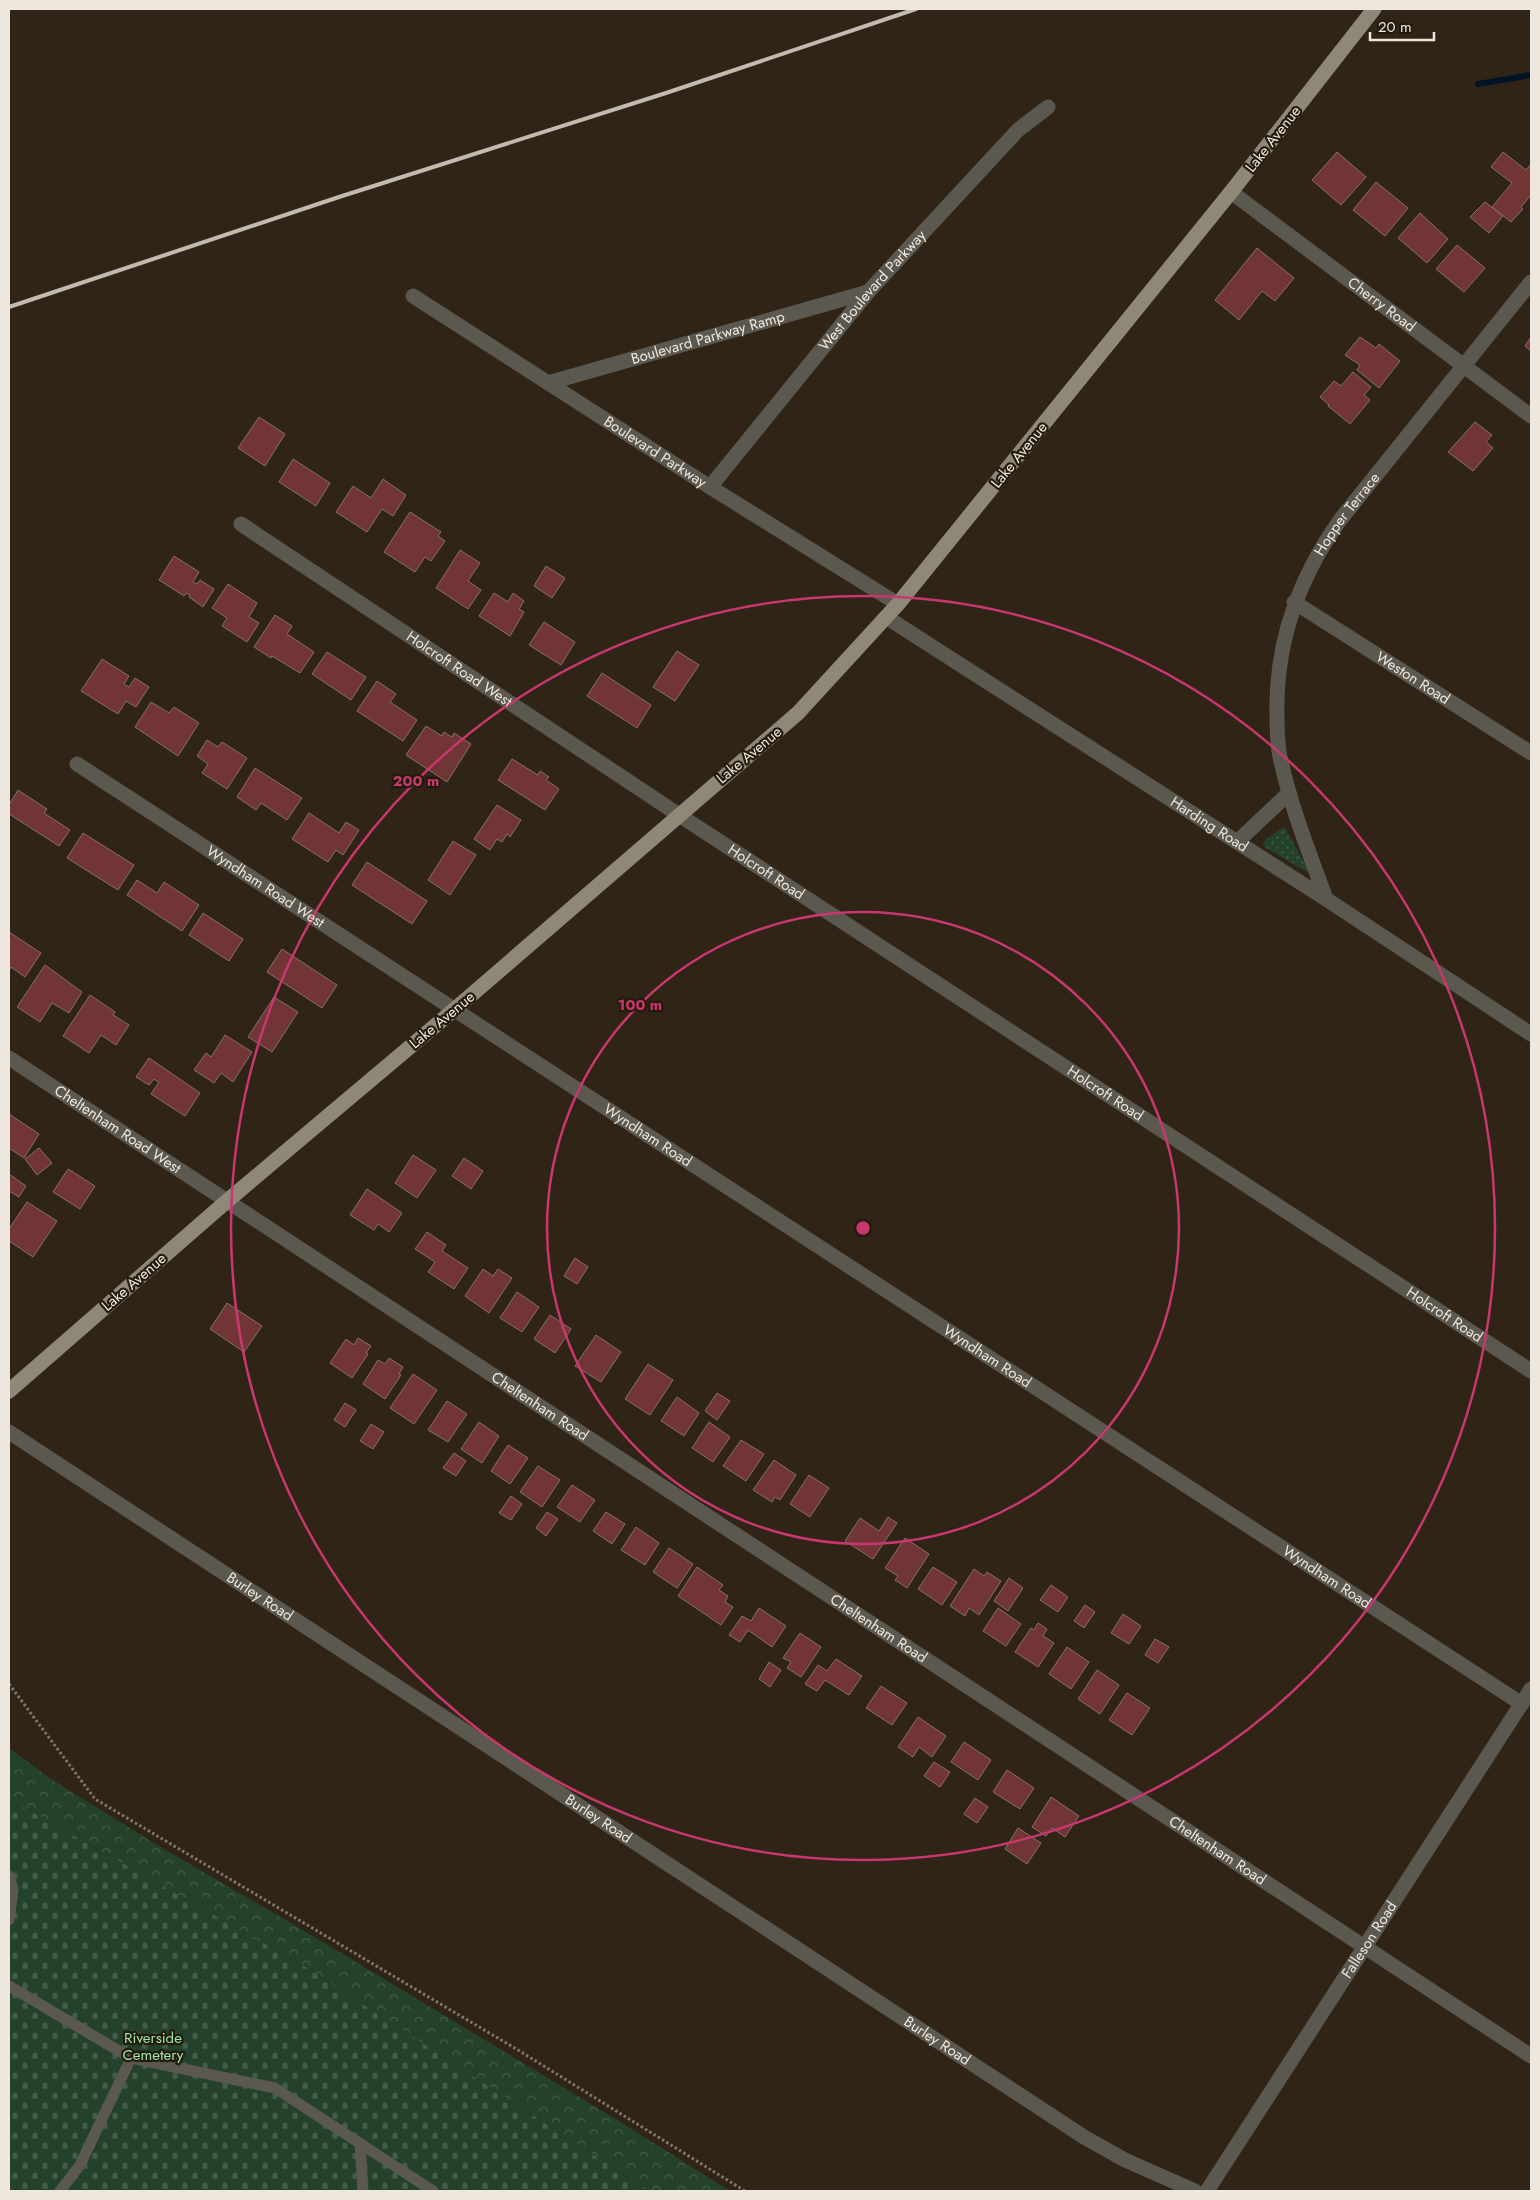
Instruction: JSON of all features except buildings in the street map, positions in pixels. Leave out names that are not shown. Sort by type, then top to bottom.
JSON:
[{"type":"main road","name":"Lake Avenue","points":[[9,1390],[227,1201],[455,1009],[798,714],[898,604],[1231,192],[1374,9]]},
{"type":"street","name":"West Boulevard Parkway","points":[[710,487],[868,292],[1018,130],[1048,107]]},
{"type":"street","name":"Cherry Road","points":[[1231,192],[1531,416]]},
{"type":"street","name":"Hopper Terrace","points":[[1326,899],[1289,793],[1280,759],[1276,698],[1284,635],[1294,602],[1313,562],[1340,520],[1531,282]]},
{"type":"street","name":"Boulevard Parkway Ramp","points":[[548,383],[868,292]]},
{"type":"street","name":"Boulevard Parkway","points":[[413,296],[710,487],[898,604]]},
{"type":"street","name":"Holcroft Road West","points":[[240,524],[679,815]]},
{"type":"street","name":"Weston Road","points":[[1294,602],[1531,753]]},
{"type":"street","name":"Harding Road","points":[[886,617],[1326,899],[1531,1034]]},
{"type":"street","name":"Wyndham Road West","points":[[77,764],[455,1009]]},
{"type":"street","points":[[1236,842],[1289,793]]},
{"type":"street","name":"Holcroft Road","points":[[679,815],[1531,1371]]},
{"type":"street","name":"Wyndham Road","points":[[455,1009],[1522,1704]]},
{"type":"street","name":"Cheltenham Road West","points":[[9,1058],[227,1201]]},
{"type":"street","name":"Cheltenham Road","points":[[227,1201],[1531,2056]]},
{"type":"street","name":"Burley Road","points":[[9,1432],[1084,2136],[1124,2160],[1195,2191]]},
{"type":"street","name":"Falleson Road","points":[[1207,2191],[1531,1689]]},
{"type":"lane","points":[[9,1876],[13,1889],[9,1920]]},
{"type":"lane","points":[[9,1986],[131,2058],[275,2088],[433,2191]]},
{"type":"lane","points":[[60,2191],[80,2165],[131,2058]]},
{"type":"lane","points":[[360,2143],[364,2191]]},
{"type":"path","points":[[9,1684],[95,1799],[518,2050],[745,2191]]},
{"type":"green space","points":[[1283,827],[1286,829],[1308,870],[1307,872],[1263,846],[1265,840]]},
{"type":"green space","points":[[9,1748],[54,1781],[159,1846],[323,1942],[619,2121],[730,2191],[649,2191],[304,1966],[9,1799]]},
{"type":"green space","name":"Riverside Cemetery","points":[[9,1799],[304,1966],[649,2191],[9,2191]]},
{"type":"waterway","points":[[1478,84],[1531,75]]},
{"type":"railway","points":[[9,307],[339,197],[666,93],[916,9]]}]
